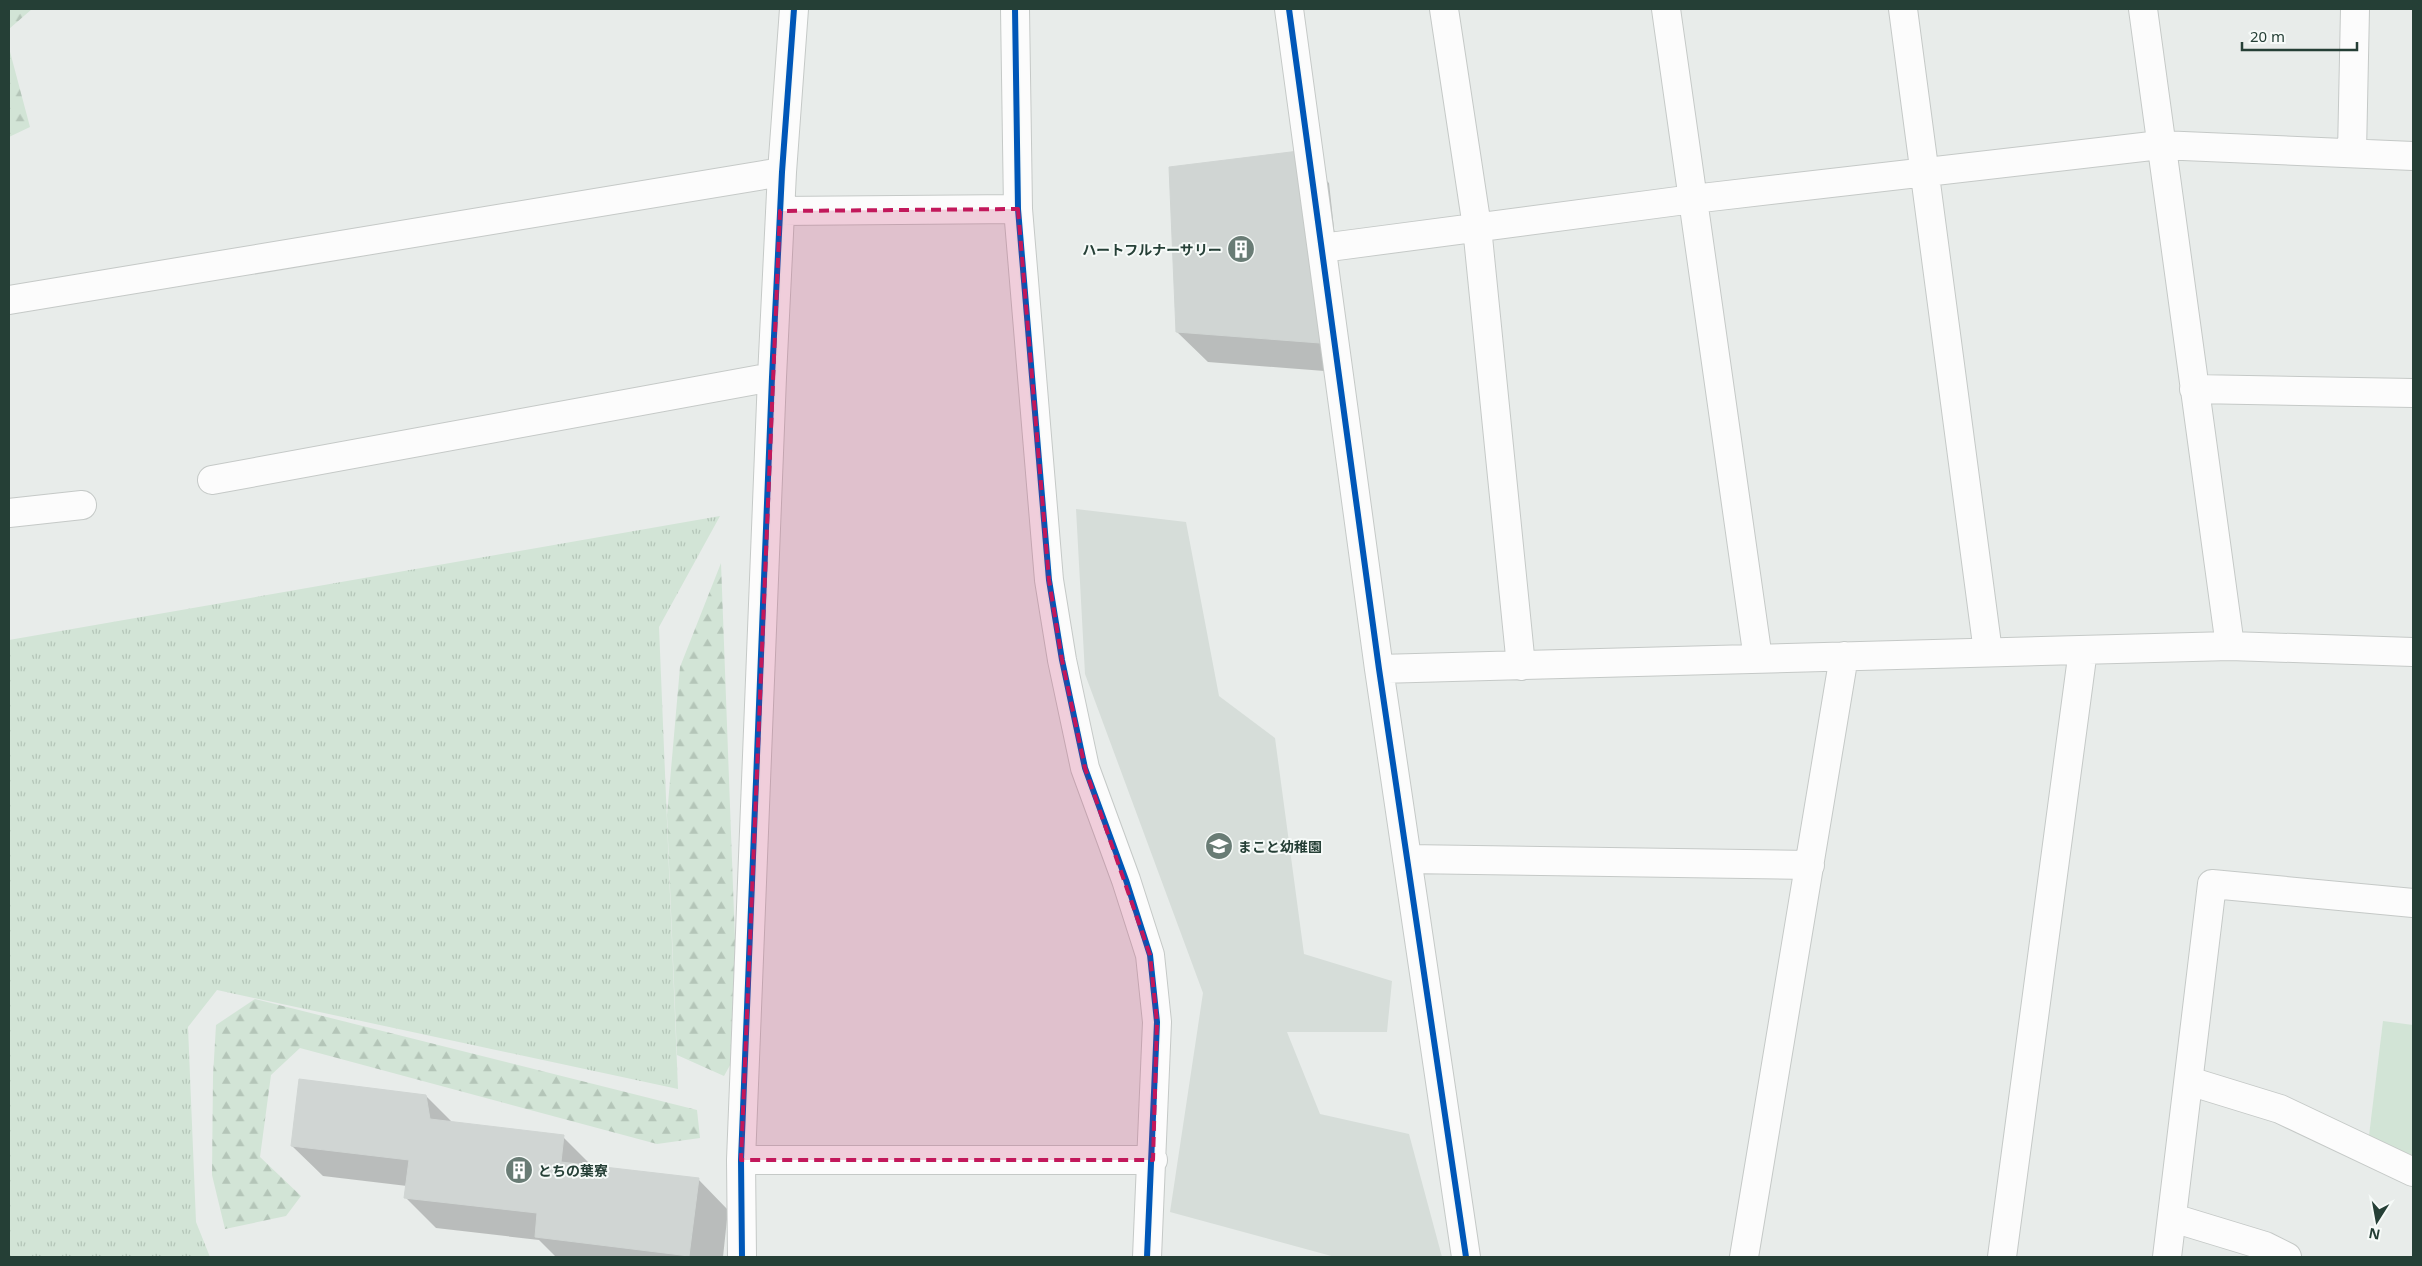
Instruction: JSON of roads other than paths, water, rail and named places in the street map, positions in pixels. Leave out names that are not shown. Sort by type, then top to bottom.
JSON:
[{"type":"street","points":[[742,1257],[742,1160],[772,376],[782,172],[794,9]]},
{"type":"street","points":[[1015,9],[1018,209],[1048,580],[1062,660],[1085,768],[1126,880],[1150,955],[1157,1022],[1147,1257]]},
{"type":"street","points":[[1289,9],[1379,669],[1466,1257]]},
{"type":"street","points":[[1444,9],[1477,227],[1521,666]]},
{"type":"street","points":[[1666,9],[1758,659]]},
{"type":"street","points":[[1903,9],[1988,652]]},
{"type":"street","points":[[2142,9],[2230,646]]},
{"type":"street","points":[[2352,153],[2355,9]]},
{"type":"street","points":[[1322,248],[1693,199],[2160,145],[2413,156]]},
{"type":"street","points":[[9,300],[782,172]]},
{"type":"street","points":[[780,211],[1018,209]]},
{"type":"street","points":[[212,480],[772,376]]},
{"type":"street","points":[[2194,389],[2413,393]]},
{"type":"street","points":[[9,513],[82,505]]},
{"type":"street","points":[[1379,669],[2230,646],[2413,652]]},
{"type":"street","points":[[2002,1257],[2083,650]]},
{"type":"street","points":[[1744,1257],[1844,656]]},
{"type":"street","points":[[1407,859],[1810,865]]},
{"type":"street","points":[[2167,1257],[2212,884],[2413,903]]},
{"type":"street","points":[[2189,1081],[2280,1109],[2413,1172]]},
{"type":"street","points":[[742,1160],[1152,1160]]},
{"type":"street","points":[[2172,1218],[2265,1246],[2287,1257]]},
{"type":"place","name":"ハートフルナーサリー","points":[[1241,249]]},
{"type":"place","name":"まこと幼稚園","points":[[1219,846]]},
{"type":"place","name":"とちの葉寮","points":[[519,1170]]}]
